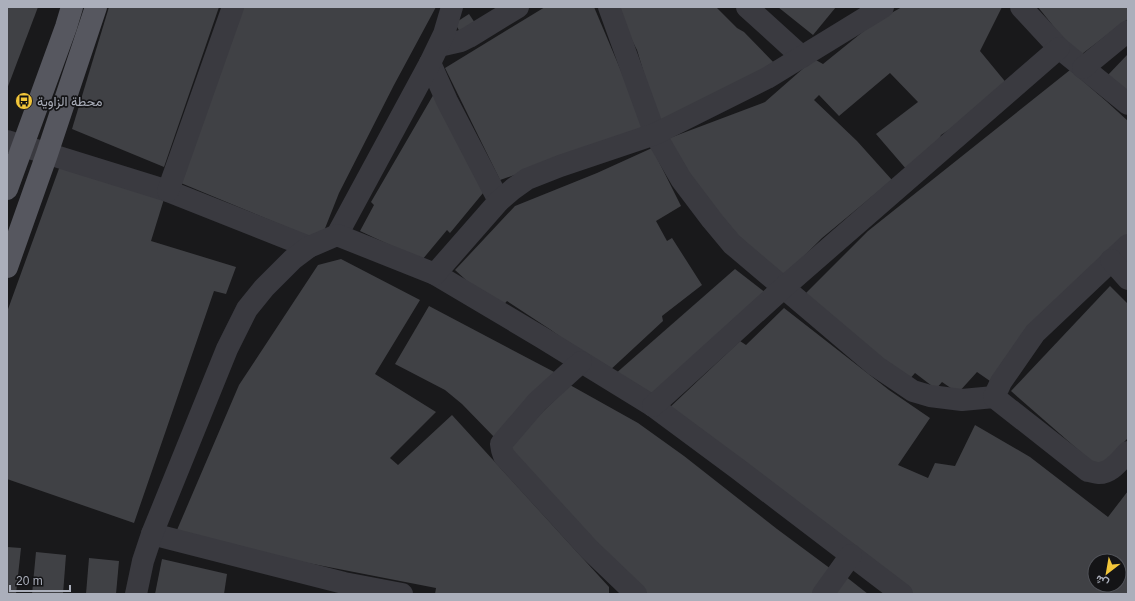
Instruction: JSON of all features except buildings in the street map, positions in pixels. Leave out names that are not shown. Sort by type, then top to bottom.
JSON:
[{"type":"main road","points":[[7,189],[15,144],[66,27],[72,7]]},
{"type":"main road","points":[[7,267],[47,154],[96,7]]},
{"type":"street","points":[[168,191],[234,7]]},
{"type":"street","points":[[136,594],[143,561],[152,534],[227,349],[247,309],[264,288],[293,259],[309,247],[336,235],[434,55],[444,34],[452,7]]},
{"type":"street","points":[[434,55],[469,37],[518,7]]},
{"type":"street","points":[[609,7],[655,134],[681,179],[732,244],[783,288],[876,366],[913,391],[930,396],[962,400],[994,397],[1088,471],[1099,473],[1105,472],[1114,467],[1128,452]]},
{"type":"street","points":[[747,7],[802,57]]},
{"type":"street","points":[[435,274],[499,201],[527,179],[560,166],[655,134],[761,81],[883,7]]},
{"type":"street","points":[[1021,7],[1060,48],[1128,104]]},
{"type":"street","points":[[1083,68],[1128,31]]},
{"type":"street","points":[[653,406],[783,288],[1060,48]]},
{"type":"street","points":[[434,55],[447,101],[499,201]]},
{"type":"street","points":[[15,144],[168,191],[309,247]]},
{"type":"street","points":[[336,235],[435,274],[653,406],[902,594]]},
{"type":"street","points":[[994,397],[1001,382],[1035,333],[1128,245]]},
{"type":"street","points":[[1111,260],[1128,279]]},
{"type":"street","points":[[581,362],[537,402],[502,444],[502,450],[504,456],[589,549],[636,594]]},
{"type":"street","points":[[152,534],[344,582],[402,594]]},
{"type":"street","points":[[822,594],[851,555]]},
{"type":"place","name":"محطة الزاوية","points":[[24,101]]}]
